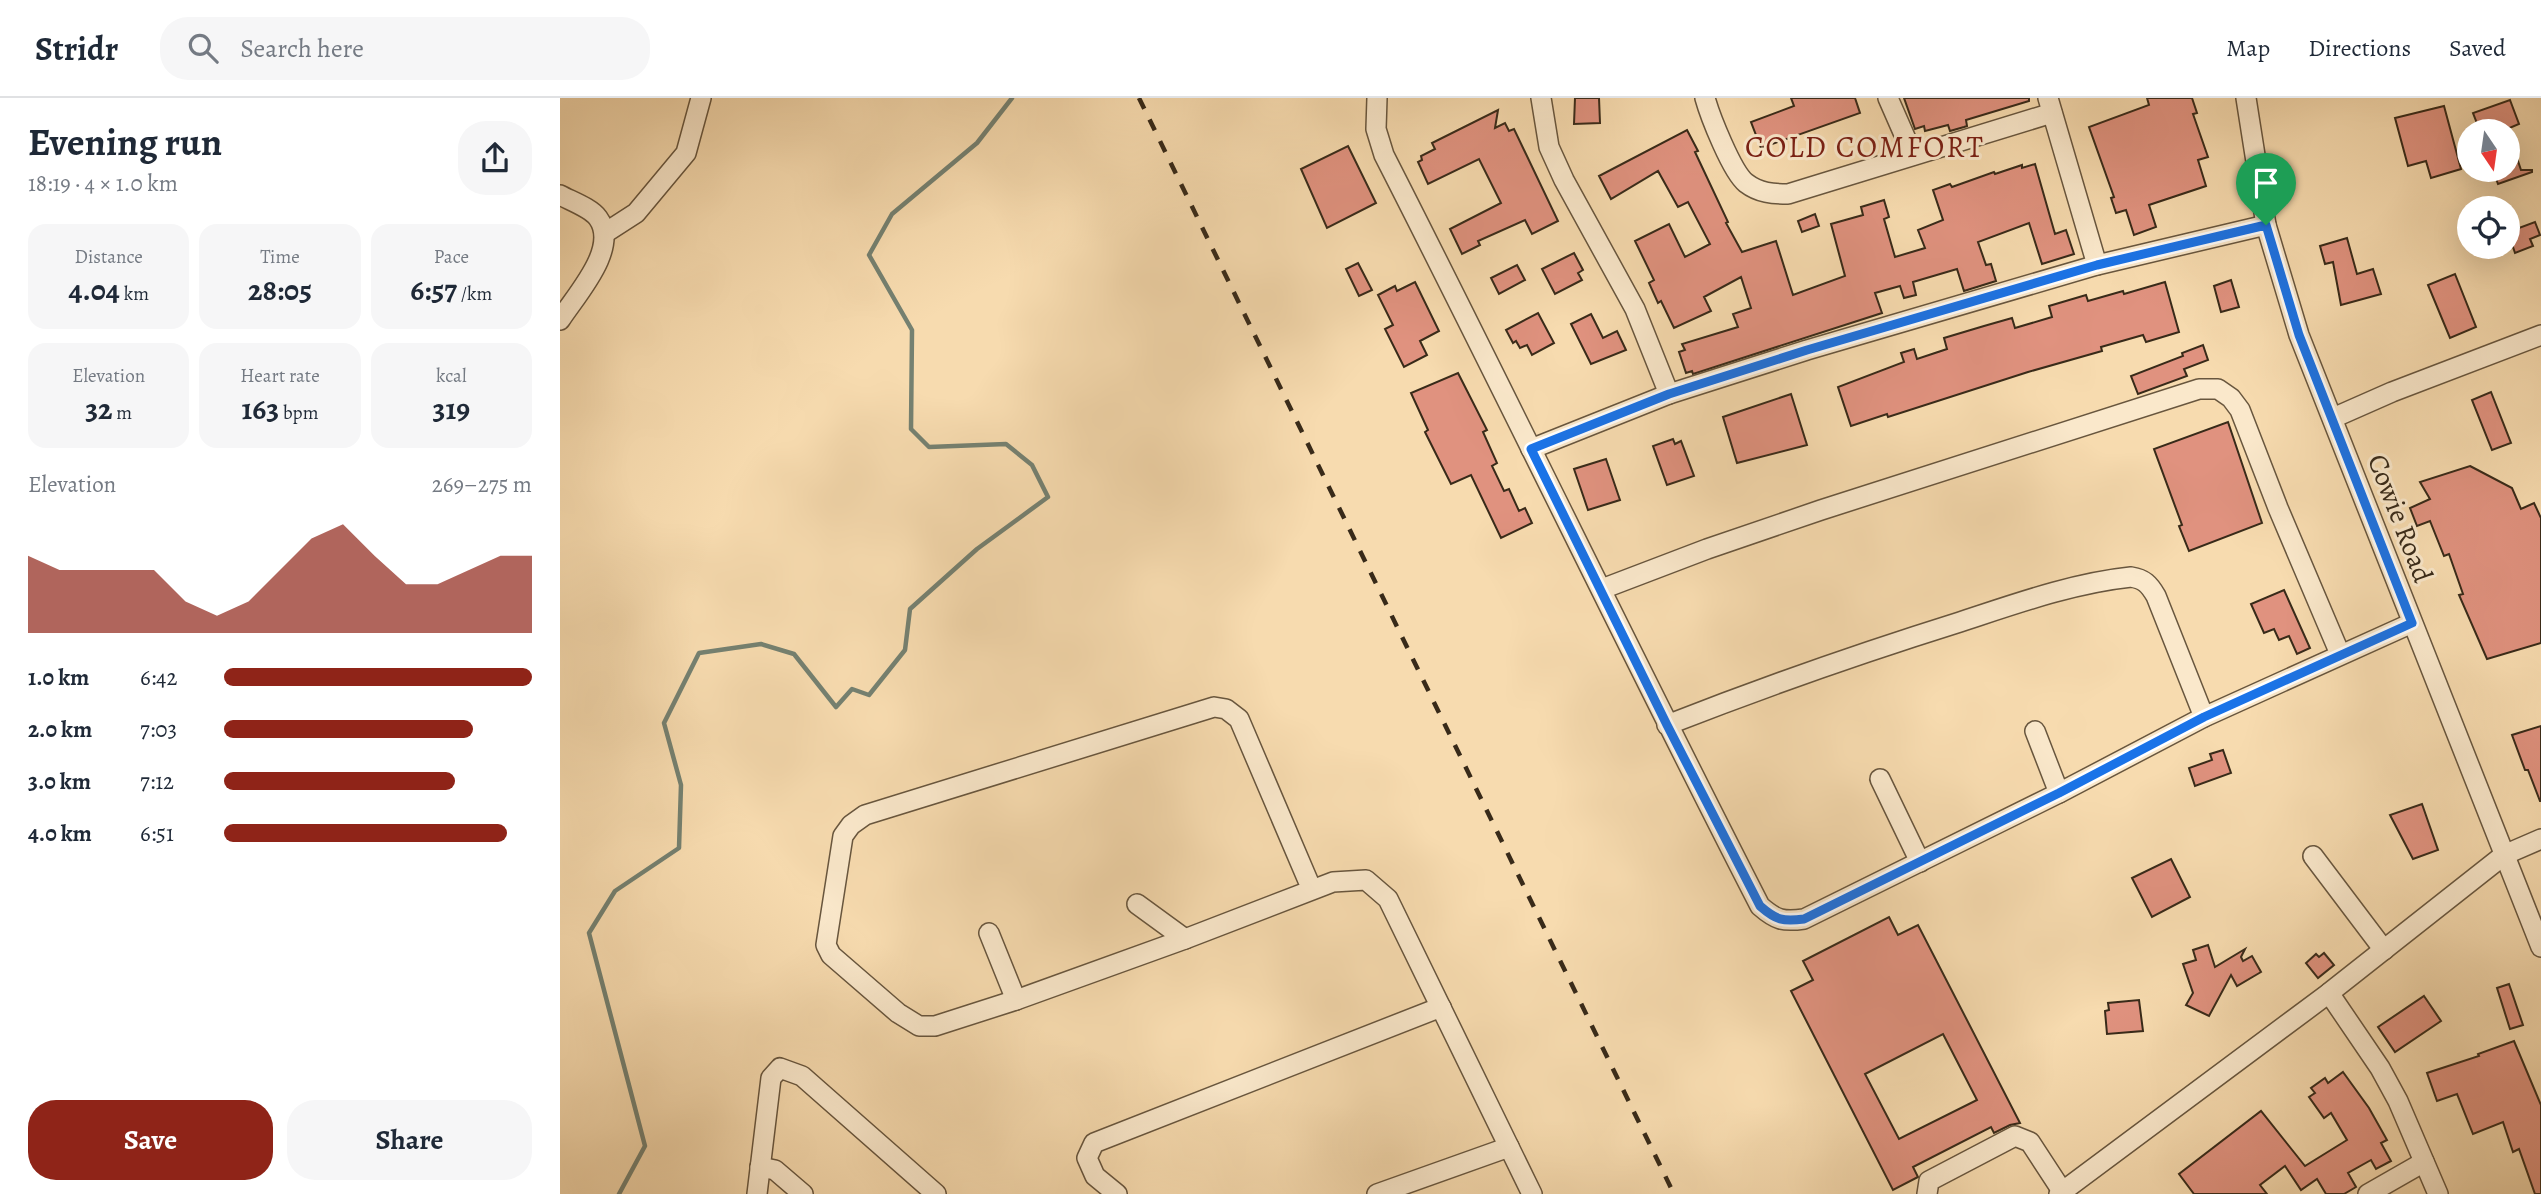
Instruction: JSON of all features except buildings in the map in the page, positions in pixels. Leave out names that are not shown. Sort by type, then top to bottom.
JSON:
[{"type":"street","points":[[605,233],[636,213],[686,153],[701,98]]},
{"type":"street","points":[[1377,98],[1376,129],[1384,155],[1602,589],[1667,725],[1760,906],[1774,918],[1789,921],[1804,919],[2059,793],[2204,717],[2412,623]]},
{"type":"street","points":[[1541,98],[1549,146],[1564,180],[1634,309],[1669,394]]},
{"type":"street","points":[[1705,98],[1725,149],[1745,182],[1768,194],[1788,194],[1913,155],[2050,105],[2097,265]]},
{"type":"street","points":[[1888,98],[1913,155]]},
{"type":"street","name":"Cowie Road","points":[[2251,99],[2266,225],[2299,335],[2541,947]]},
{"type":"street","points":[[560,195],[597,216],[605,233],[602,257],[560,320]]},
{"type":"street","points":[[1531,449],[1669,394],[1930,313],[2097,265],[2266,225]]},
{"type":"street","points":[[2333,418],[2392,392],[2541,335]]},
{"type":"street","points":[[1602,589],[1821,510],[2199,389],[2218,388],[2231,398],[2247,424],[2278,508],[2340,654]]},
{"type":"street","points":[[1667,725],[1770,685],[1937,629],[2017,604],[2131,577],[2140,578],[2149,584],[2156,596],[2204,717]]},
{"type":"street","points":[[1312,890],[1239,719],[1226,709],[1214,707],[865,816],[851,825],[843,836],[826,945],[831,955],[898,1013],[919,1026],[935,1026],[1185,939],[1333,882],[1367,880],[1388,899],[1532,1194]]},
{"type":"street","points":[[2035,731],[2059,793]]},
{"type":"street","points":[[1880,779],[1920,862]]},
{"type":"street","points":[[1927,1194],[1929,1181],[2015,1136],[2030,1142],[2060,1193],[2329,993],[2504,855],[2541,839]]},
{"type":"street","points":[[2313,856],[2384,950]]},
{"type":"street","points":[[1137,904],[1185,939]]},
{"type":"street","points":[[989,933],[1016,1000]]},
{"type":"street","points":[[2329,993],[2380,1068],[2398,1101],[2438,1194]]},
{"type":"street","points":[[1117,1194],[1095,1175],[1087,1158],[1094,1143],[1441,1007]]},
{"type":"street","points":[[757,1194],[771,1078],[780,1068],[802,1076],[926,1191]]},
{"type":"street","points":[[1377,1194],[1509,1147]]},
{"type":"street","points":[[2368,1194],[2424,1162]]},
{"type":"street","points":[[760,1167],[775,1170],[803,1194]]},
{"type":"waterway","points":[[619,1194],[645,1146],[589,933],[615,891],[679,848],[681,785],[664,723],[699,653],[761,644],[794,654],[836,707],[852,689],[869,695],[905,650],[910,609],[977,549],[1048,497],[1032,465],[1006,444],[929,447],[911,429],[912,330],[869,255],[892,214],[977,143],[1012,98]]},
{"type":"railway","points":[[1139,98],[1674,1194]]},
{"type":"district","name":"COLD COMFORT","points":[[1865,147]]},
{"type":"route","points":[[2266,225],[2299,335],[2412,623],[2204,717],[2059,793],[1804,919],[1789,921],[1774,918],[1760,906],[1531,449],[1669,394],[1807,350],[2097,265],[2266,225]]}]
